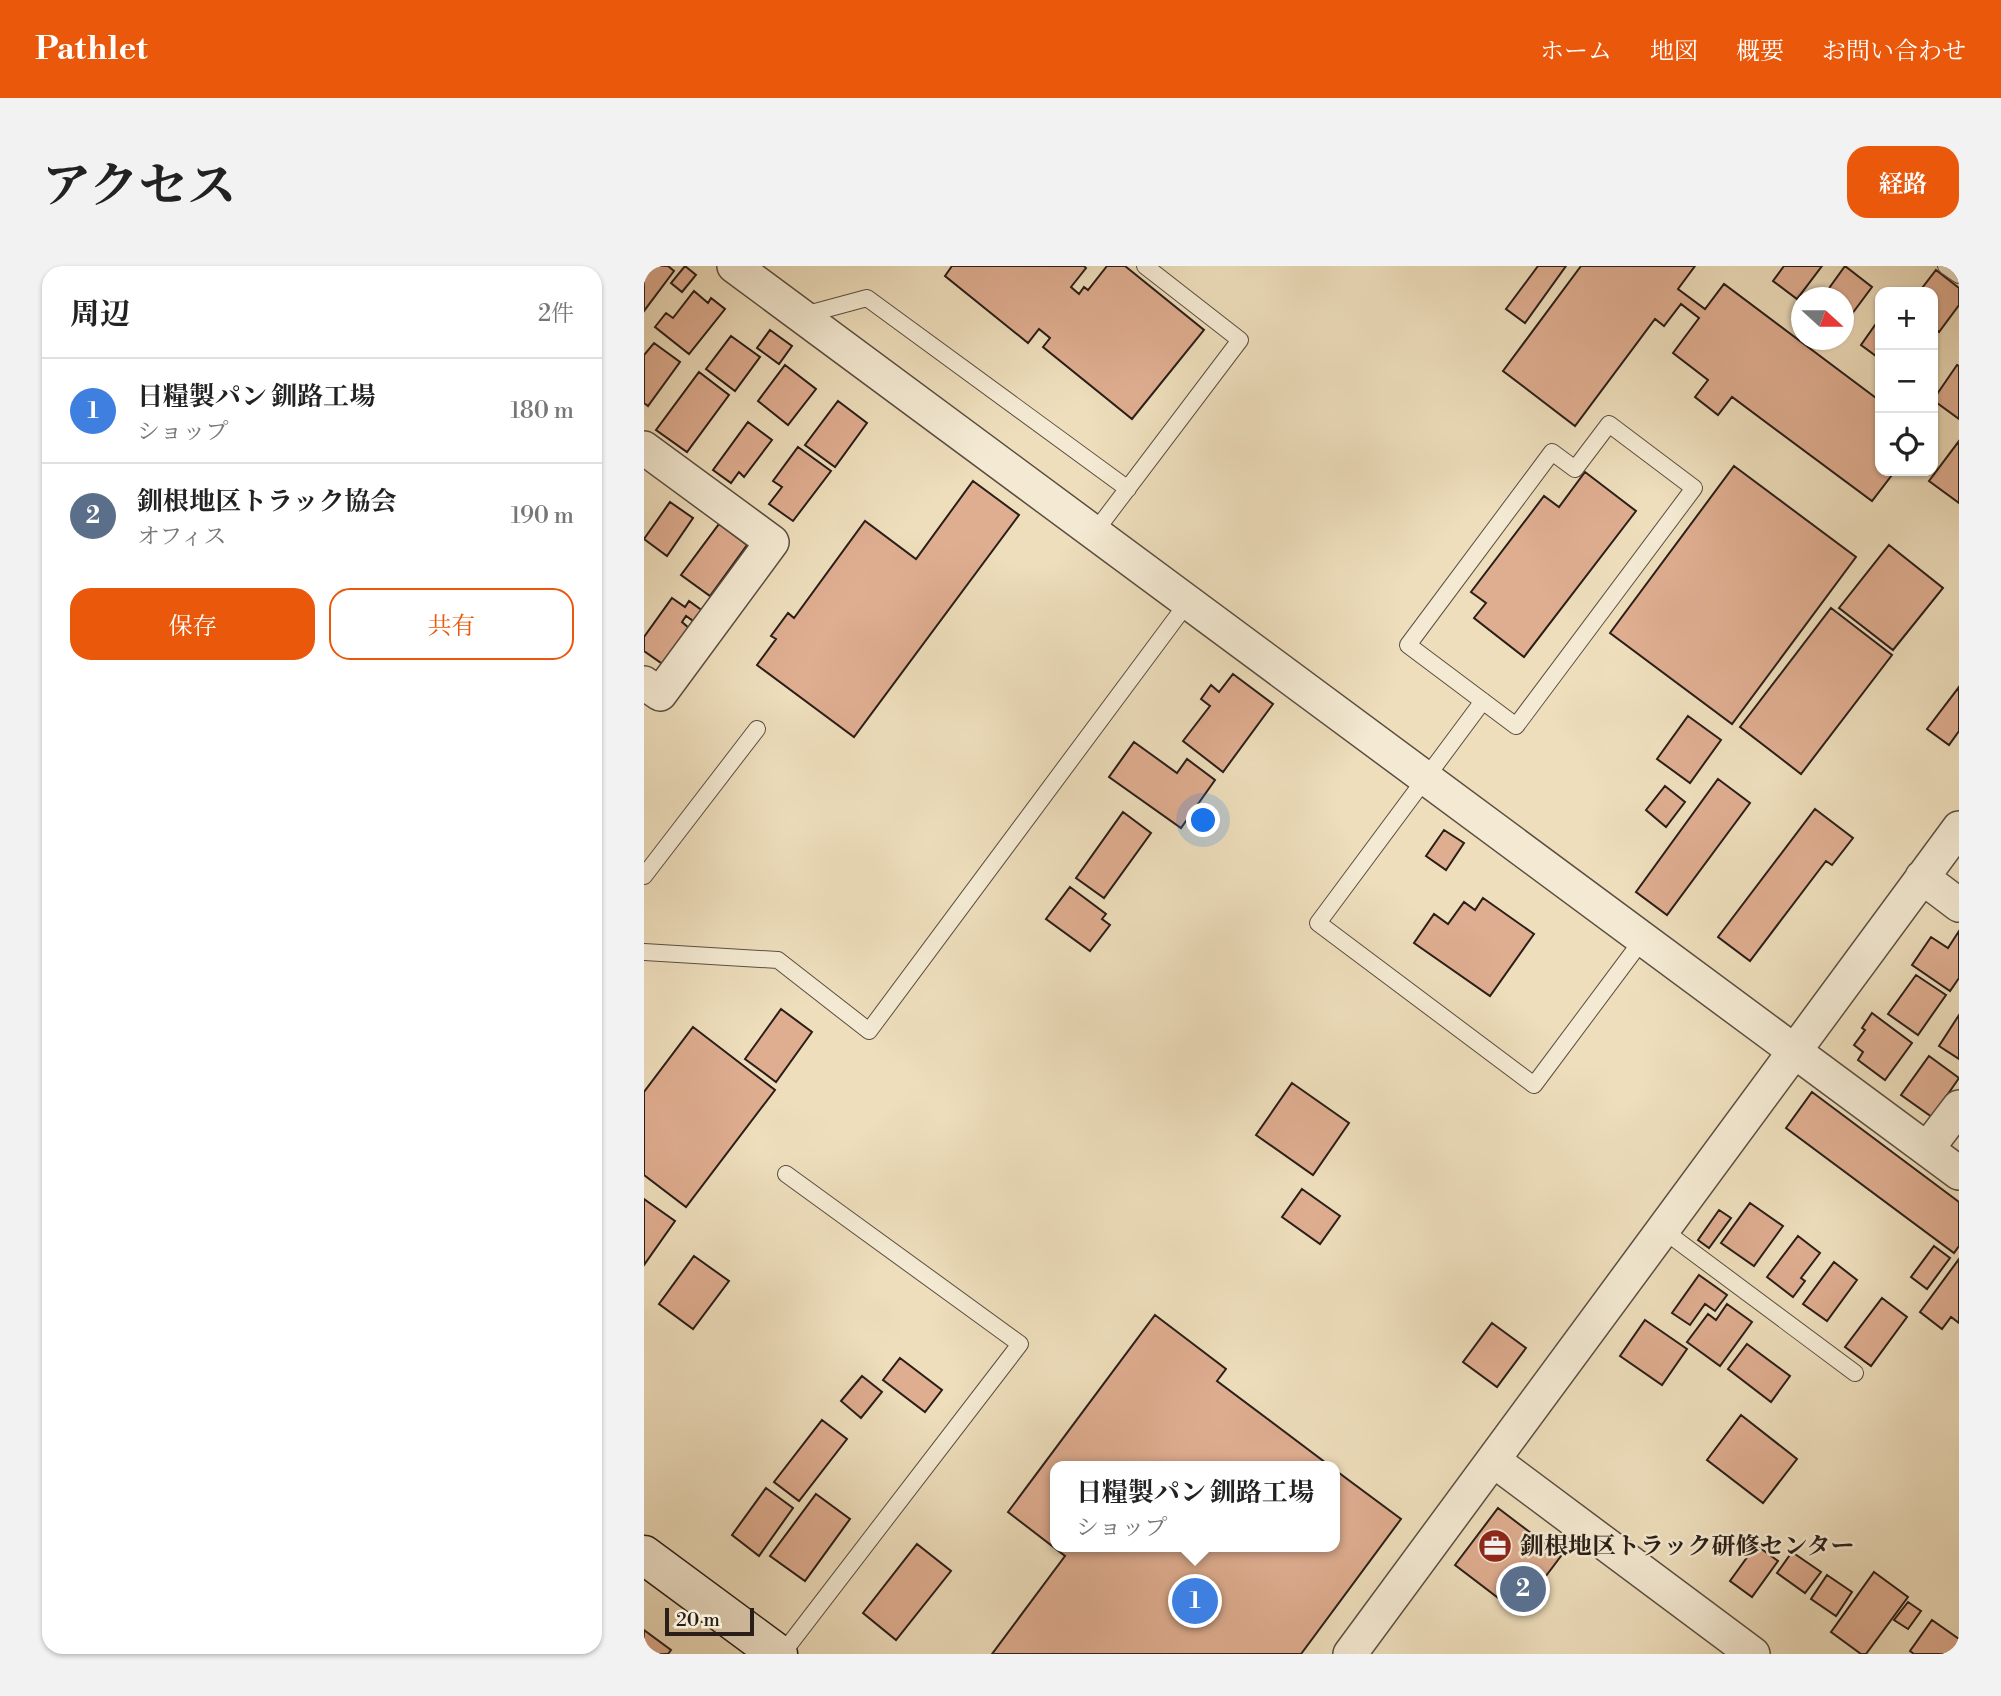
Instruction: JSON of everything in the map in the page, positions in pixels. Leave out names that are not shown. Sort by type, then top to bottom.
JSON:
[{"type":"street","points":[[734,266],[1959,1173]]},
{"type":"street","points":[[644,448],[772,542],[660,694],[644,682]]},
{"type":"street","points":[[1350,1654],[1959,828]]},
{"type":"street","points":[[1922,877],[1959,905]]},
{"type":"street","points":[[1927,1149],[1959,1107]]},
{"type":"street","points":[[1493,1460],[1717,1644],[1754,1654]]},
{"type":"street","points":[[644,1555],[780,1654]]},
{"type":"lane","points":[[1094,533],[1240,340],[1145,266]]},
{"type":"lane","points":[[1946,266],[1959,275]]},
{"type":"lane","points":[[802,316],[867,298],[1128,489]]},
{"type":"lane","points":[[1609,424],[1694,488],[1516,726],[1483,701],[1408,645],[1552,452],[1575,469],[1609,424]]},
{"type":"lane","points":[[644,953],[778,960],[869,1031],[1188,602]]},
{"type":"lane","points":[[1483,701],[1318,923],[1534,1085],[1643,939]]},
{"type":"lane","points":[[644,876],[757,729]]},
{"type":"lane","points":[[780,1654],[1020,1344],[786,1174]]},
{"type":"lane","points":[[1663,1230],[1855,1373]]},
{"type":"building","points":[[644,266],[668,266],[674,271],[644,311]]},
{"type":"building","points":[[685,266],[696,275],[682,292],[671,283]]},
{"type":"building","points":[[952,266],[1084,266],[1086,268],[1071,287],[1079,294],[1084,287],[1088,290],[1107,266],[1125,266],[1204,330],[1132,419],[1043,347],[1050,338],[1039,329],[1028,343],[945,276]]},
{"type":"building","points":[[1538,266],[1566,266],[1525,323],[1506,309]]},
{"type":"building","points":[[1581,266],[1695,266],[1678,289],[1705,309],[1724,284],[1791,334],[1791,350],[1812,350],[1875,397],[1875,476],[1891,476],[1872,501],[1732,397],[1718,415],[1695,397],[1708,380],[1673,353],[1699,318],[1681,304],[1664,326],[1655,319],[1575,426],[1503,371]]},
{"type":"building","points":[[1784,266],[1822,266],[1806,287],[1791,287],[1791,294],[1773,281]]},
{"type":"building","points":[[1845,266],[1872,287],[1854,311],[1854,287],[1830,287]]},
{"type":"building","points":[[1936,270],[1959,288],[1959,305],[1939,332],[1938,287],[1923,287]]},
{"type":"building","points":[[694,291],[708,303],[711,298],[725,309],[689,354],[655,327],[666,313],[673,318]]},
{"type":"building","points":[[1875,325],[1875,355],[1861,345]]},
{"type":"building","points":[[770,330],[792,346],[779,364],[757,348]]},
{"type":"building","points":[[731,336],[760,357],[735,391],[706,369]]},
{"type":"building","points":[[654,343],[680,362],[648,406],[644,403],[644,355]]},
{"type":"building","points":[[785,365],[816,389],[788,425],[758,401]]},
{"type":"building","points":[[1957,365],[1959,366],[1959,419],[1938,404],[1938,393]]},
{"type":"building","points":[[699,372],[729,395],[687,452],[656,430]]},
{"type":"building","points":[[838,401],[867,423],[835,467],[805,445]]},
{"type":"building","points":[[748,422],[772,440],[744,477],[739,472],[731,483],[713,470]]},
{"type":"building","points":[[1959,441],[1959,503],[1929,481],[1933,476],[1938,476],[1938,469]]},
{"type":"building","points":[[798,447],[831,471],[793,521],[769,504],[782,487],[773,481]]},
{"type":"building","points":[[1734,466],[1856,557],[1732,724],[1610,633]]},
{"type":"building","points":[[1585,472],[1636,511],[1524,657],[1474,618],[1486,603],[1471,592],[1544,496],[1559,507]]},
{"type":"building","points":[[973,481],[1019,515],[854,737],[757,665],[776,639],[771,636],[788,613],[794,618],[865,521],[916,559]]},
{"type":"building","points":[[670,502],[693,518],[667,556],[644,539]]},
{"type":"building","points":[[719,524],[747,545],[710,596],[681,575]]},
{"type":"building","points":[[1889,545],[1943,588],[1893,650],[1839,608]]},
{"type":"building","points":[[672,598],[685,607],[689,601],[707,614],[699,625],[686,616],[682,622],[690,629],[664,665],[644,651],[644,637]]},
{"type":"building","points":[[1831,608],[1892,655],[1801,774],[1740,727]]},
{"type":"building","points":[[1233,674],[1273,704],[1223,772],[1183,741],[1210,706],[1201,699],[1211,685],[1219,692]]},
{"type":"building","points":[[1959,687],[1959,731],[1949,745],[1927,729]]},
{"type":"building","points":[[1688,716],[1721,740],[1690,783],[1657,759]]},
{"type":"building","points":[[1134,742],[1177,773],[1187,759],[1215,780],[1181,828],[1109,777]]},
{"type":"building","points":[[1718,779],[1750,803],[1667,915],[1636,892]]},
{"type":"building","points":[[1665,786],[1685,802],[1666,827],[1646,810]]},
{"type":"building","points":[[1815,809],[1853,838],[1832,865],[1826,861],[1750,961],[1718,937]]},
{"type":"building","points":[[1123,812],[1151,833],[1104,898],[1076,878]]},
{"type":"building","points":[[1444,830],[1464,843],[1446,870],[1426,856]]},
{"type":"building","points":[[1070,887],[1106,914],[1102,919],[1110,925],[1090,951],[1046,919]]},
{"type":"building","points":[[1483,898],[1534,934],[1490,996],[1414,943],[1434,914],[1448,924],[1464,902],[1475,910]]},
{"type":"building","points":[[1959,931],[1959,978],[1950,991],[1912,965],[1931,937],[1948,948]]},
{"type":"building","points":[[1916,975],[1946,995],[1918,1035],[1888,1014]]},
{"type":"building","points":[[781,1009],[812,1032],[776,1082],[745,1059]]},
{"type":"building","points":[[1872,1013],[1912,1043],[1885,1080],[1858,1060],[1863,1052],[1854,1045],[1865,1030],[1862,1028]]},
{"type":"building","points":[[1959,1015],[1959,1059],[1939,1046]]},
{"type":"building","points":[[693,1027],[775,1090],[686,1207],[644,1175],[644,1092]]},
{"type":"building","points":[[1929,1056],[1959,1078],[1932,1117],[1901,1095]]},
{"type":"building","points":[[1292,1083],[1349,1123],[1313,1175],[1256,1135]]},
{"type":"building","points":[[1812,1092],[1959,1202],[1959,1246],[1954,1253],[1786,1128]]},
{"type":"building","points":[[1302,1189],[1340,1216],[1320,1244],[1282,1217]]},
{"type":"building","points":[[644,1199],[675,1221],[644,1265]]},
{"type":"building","points":[[1750,1203],[1783,1226],[1754,1266],[1721,1243]]},
{"type":"building","points":[[1719,1210],[1731,1218],[1709,1248],[1698,1240]]},
{"type":"building","points":[[1798,1236],[1820,1253],[1801,1278],[1805,1281],[1793,1297],[1767,1277]]},
{"type":"building","points":[[1934,1246],[1950,1258],[1927,1289],[1911,1277]]},
{"type":"building","points":[[694,1256],[729,1281],[693,1329],[659,1304]]},
{"type":"building","points":[[1959,1259],[1959,1323],[1951,1317],[1942,1329],[1920,1312]]},
{"type":"building","points":[[1834,1262],[1857,1280],[1827,1321],[1803,1304]]},
{"type":"building","points":[[1699,1275],[1727,1295],[1715,1311],[1705,1304],[1690,1325],[1672,1313]]},
{"type":"building","points":[[1882,1298],[1907,1317],[1871,1366],[1845,1347]]},
{"type":"building","points":[[1727,1304],[1752,1322],[1720,1366],[1687,1342],[1708,1314],[1716,1320]]},
{"type":"building","points":[[1155,1315],[1226,1369],[1217,1381],[1323,1461],[1050,1461],[1050,1544],[1008,1512]]},
{"type":"building","points":[[1645,1320],[1687,1349],[1662,1385],[1620,1356]]},
{"type":"building","points":[[1492,1323],[1526,1348],[1497,1387],[1463,1362]]},
{"type":"building","points":[[1747,1344],[1790,1376],[1771,1402],[1728,1369]]},
{"type":"building","points":[[900,1358],[942,1390],[925,1412],[883,1380]]},
{"type":"building","points":[[862,1376],[882,1392],[861,1418],[841,1401]]},
{"type":"building","points":[[1741,1415],[1797,1459],[1763,1503],[1707,1460]]},
{"type":"building","points":[[822,1420],[847,1439],[799,1501],[774,1482]]},
{"type":"building","points":[[1340,1474],[1401,1519],[1301,1654],[992,1654],[1065,1556],[1060,1552],[1340,1552]]},
{"type":"building","points":[[766,1488],[793,1508],[759,1556],[732,1535]]},
{"type":"building","points":[[816,1494],[850,1519],[805,1581],[770,1556]]},
{"type":"building","points":[[1498,1508],[1561,1556],[1518,1613],[1455,1565]]},
{"type":"building","points":[[917,1544],[951,1571],[896,1640],[863,1613]]},
{"type":"building","points":[[1756,1545],[1778,1561],[1752,1597],[1730,1581]]},
{"type":"building","points":[[1792,1552],[1821,1572],[1805,1593],[1777,1573]]},
{"type":"building","points":[[1874,1572],[1908,1597],[1866,1654],[1861,1654],[1831,1632]]},
{"type":"building","points":[[1827,1575],[1852,1592],[1836,1616],[1811,1599]]},
{"type":"building","points":[[1908,1602],[1921,1611],[1908,1629],[1894,1620]]},
{"type":"building","points":[[1932,1620],[1959,1639],[1959,1654],[1914,1654],[1910,1651]]},
{"type":"building","points":[[644,1630],[671,1650],[668,1654],[644,1654]]},
{"type":"place","name":"釧根地区トラック研修センター","points":[[1495,1546]]},
{"type":"place","name":"釧根地区トラック協会","points":[[1523,1589]]},
{"type":"place","name":"日糧製パン 釧路工場","points":[[1195,1601]]}]
